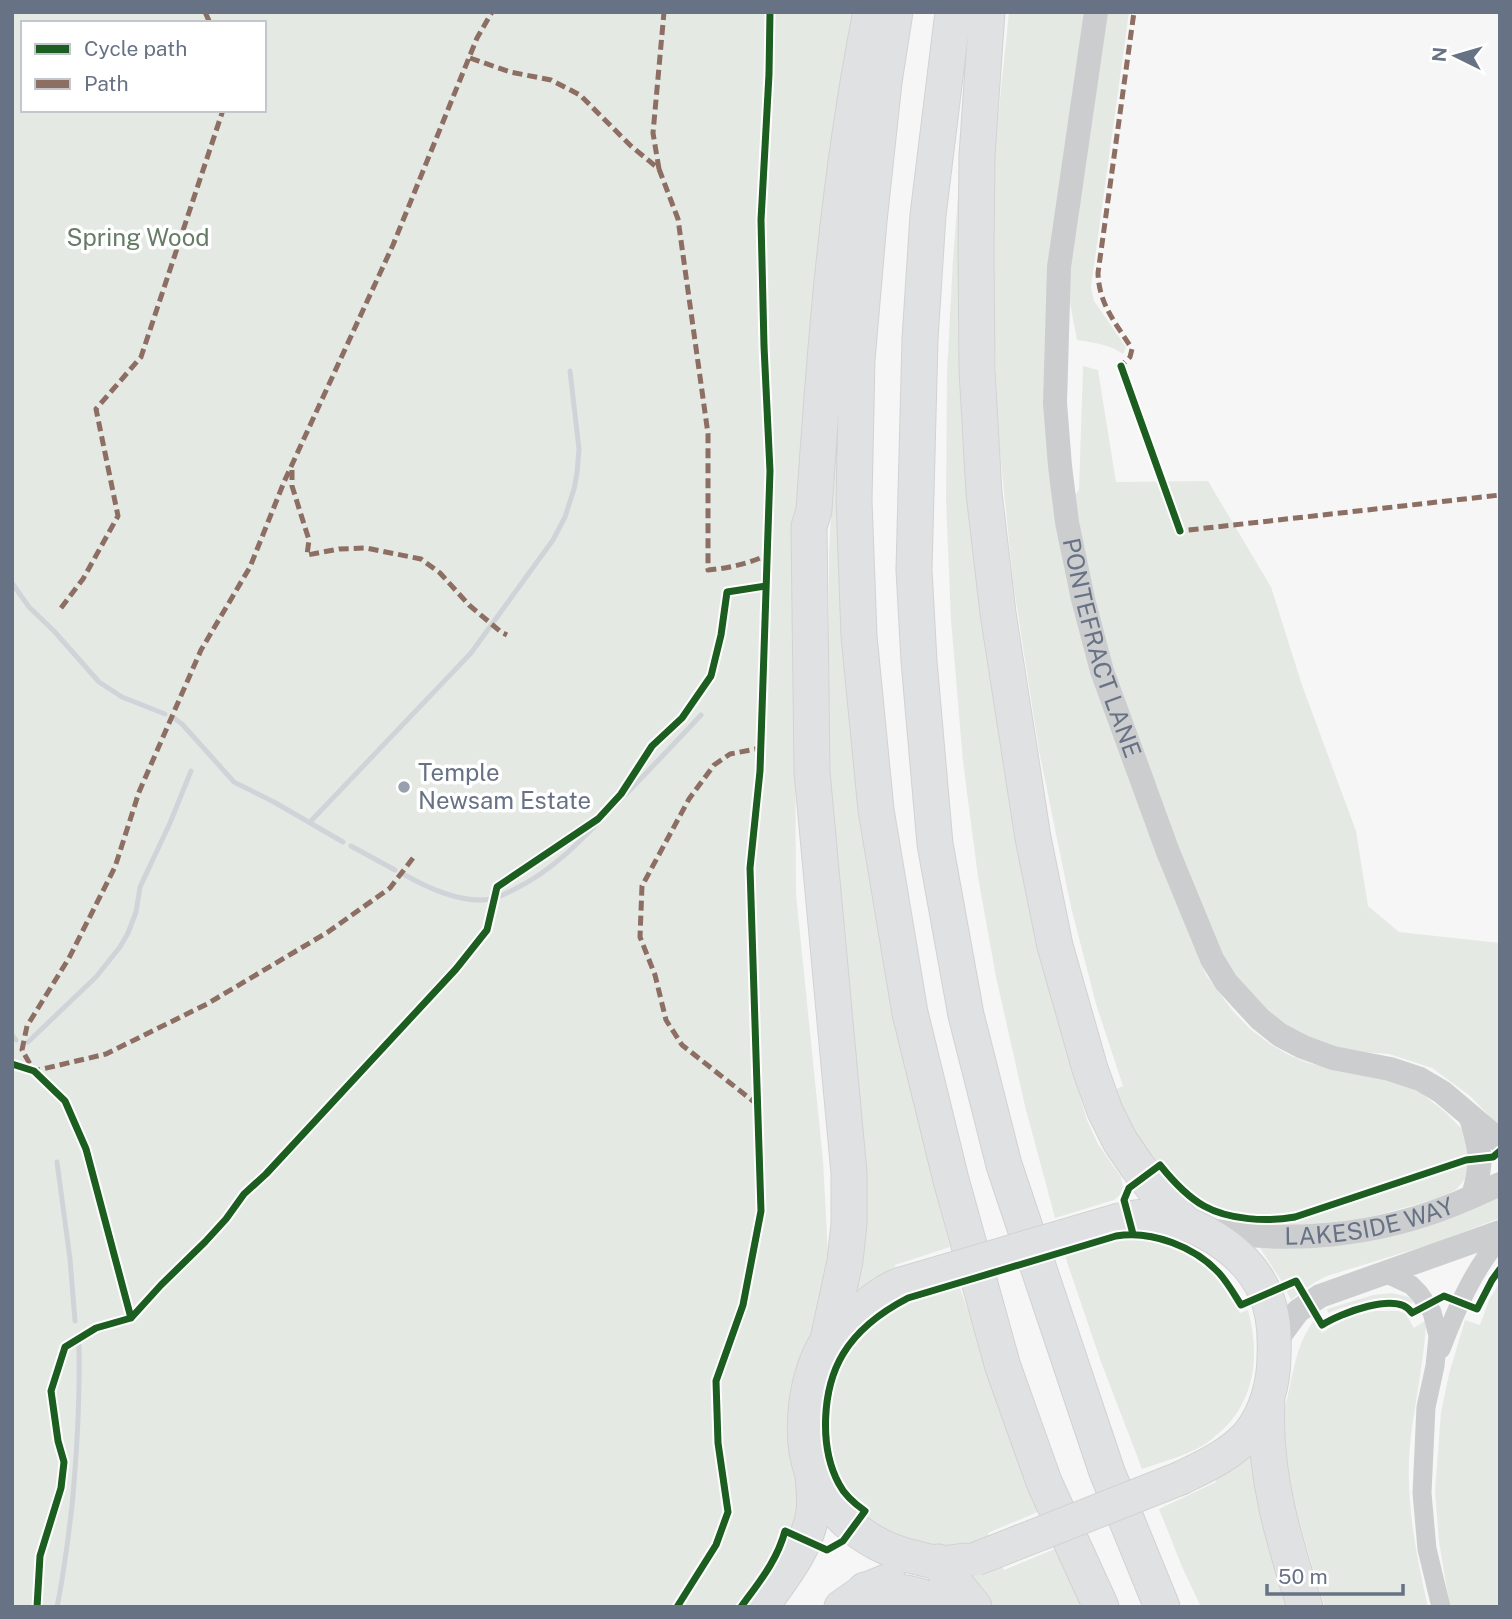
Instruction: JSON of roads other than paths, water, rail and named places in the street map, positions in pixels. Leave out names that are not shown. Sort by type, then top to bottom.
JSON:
[{"type":"highway","points":[[809,527],[799,502],[807,335],[817,218],[830,122],[852,12]]},
{"type":"highway","points":[[828,1340],[845,1261],[849,1224],[849,1173],[812,772],[809,527],[814,510],[831,278],[845,157],[871,12]]},
{"type":"highway","points":[[895,12],[870,207],[857,360],[854,499],[859,636],[876,810],[910,1013],[951,1180],[1003,1367],[1045,1482],[1101,1607]]},
{"type":"highway","points":[[953,12],[928,215],[920,340],[914,570],[934,844],[966,1015],[1004,1164],[1107,1472],[1162,1607]]},
{"type":"highway","points":[[987,12],[978,155],[976,370],[984,493],[998,612],[1033,838],[1058,957],[1105,1111],[1126,1150],[1157,1192],[1189,1225]]},
{"type":"highway","points":[[1267,1403],[1248,1434],[1225,1455],[1181,1478],[976,1559],[937,1562],[900,1555],[863,1535],[843,1518],[826,1498],[812,1472],[806,1451],[804,1416],[809,1383],[818,1357],[828,1340],[875,1298],[893,1287],[1119,1220],[1143,1216],[1189,1225],[1213,1236],[1243,1260],[1266,1294],[1273,1319],[1275,1342],[1266,1424],[1271,1483],[1305,1607]]},
{"type":"highway","points":[[762,1607],[800,1552],[809,1532],[813,1509],[812,1472]]},
{"type":"highway","points":[[853,1599],[937,1562]]},
{"type":"highway","points":[[937,1562],[974,1607]]},
{"type":"highway","points":[[853,1599],[897,1591],[915,1593],[948,1607]]},
{"type":"street","name":"PONTEFRACT LANE","points":[[1096,12],[1059,267],[1055,403],[1067,522],[1102,671],[1168,852],[1212,960],[1226,982],[1260,1019],[1280,1035],[1303,1048],[1333,1058],[1390,1069],[1420,1079],[1456,1102],[1500,1141]]},
{"type":"street","points":[[1471,1118],[1481,1158],[1473,1196]]},
{"type":"street","name":"LAKESIDE WAY","points":[[1189,1225],[1229,1234],[1308,1237],[1357,1231],[1417,1217],[1500,1184]]},
{"type":"street","name":"LAKESIDE WAY","points":[[1275,1342],[1298,1311],[1320,1296],[1500,1232]]},
{"type":"street","points":[[1441,1607],[1427,1549],[1422,1493],[1426,1407],[1436,1366],[1460,1302],[1479,1268],[1500,1239]]},
{"type":"street","points":[[1385,1273],[1411,1285],[1432,1312],[1438,1336],[1436,1366]]},
{"type":"lane","points":[[677,1607],[716,1545],[727,1512],[718,1443],[716,1381],[743,1306],[761,1211],[750,869],[760,771],[766,586],[744,590]]},
{"type":"waterway","points":[[310,822],[471,653],[553,540],[565,517],[577,473],[579,449],[570,371]]},
{"type":"waterway","points":[[12,583],[29,607],[99,682],[122,697],[165,714]]},
{"type":"waterway","points":[[405,875],[435,890],[480,900],[500,896],[530,881],[569,851],[593,828],[701,715]]},
{"type":"waterway","points":[[174,718],[234,782],[343,842]]},
{"type":"waterway","points":[[28,1042],[96,977],[120,947],[136,912],[140,887],[191,771]]},
{"type":"waterway","points":[[351,846],[395,870]]},
{"type":"waterway","points":[[12,1035],[16,1040]]},
{"type":"waterway","points":[[57,1162],[75,1321]]},
{"type":"waterway","points":[[57,1607],[74,1486],[79,1406],[79,1346]]},
{"type":"place","name":"Temple Newsam Estate","points":[[404,787]]},
{"type":"park label","name":"Spring Wood","points":[[138,238]]}]
